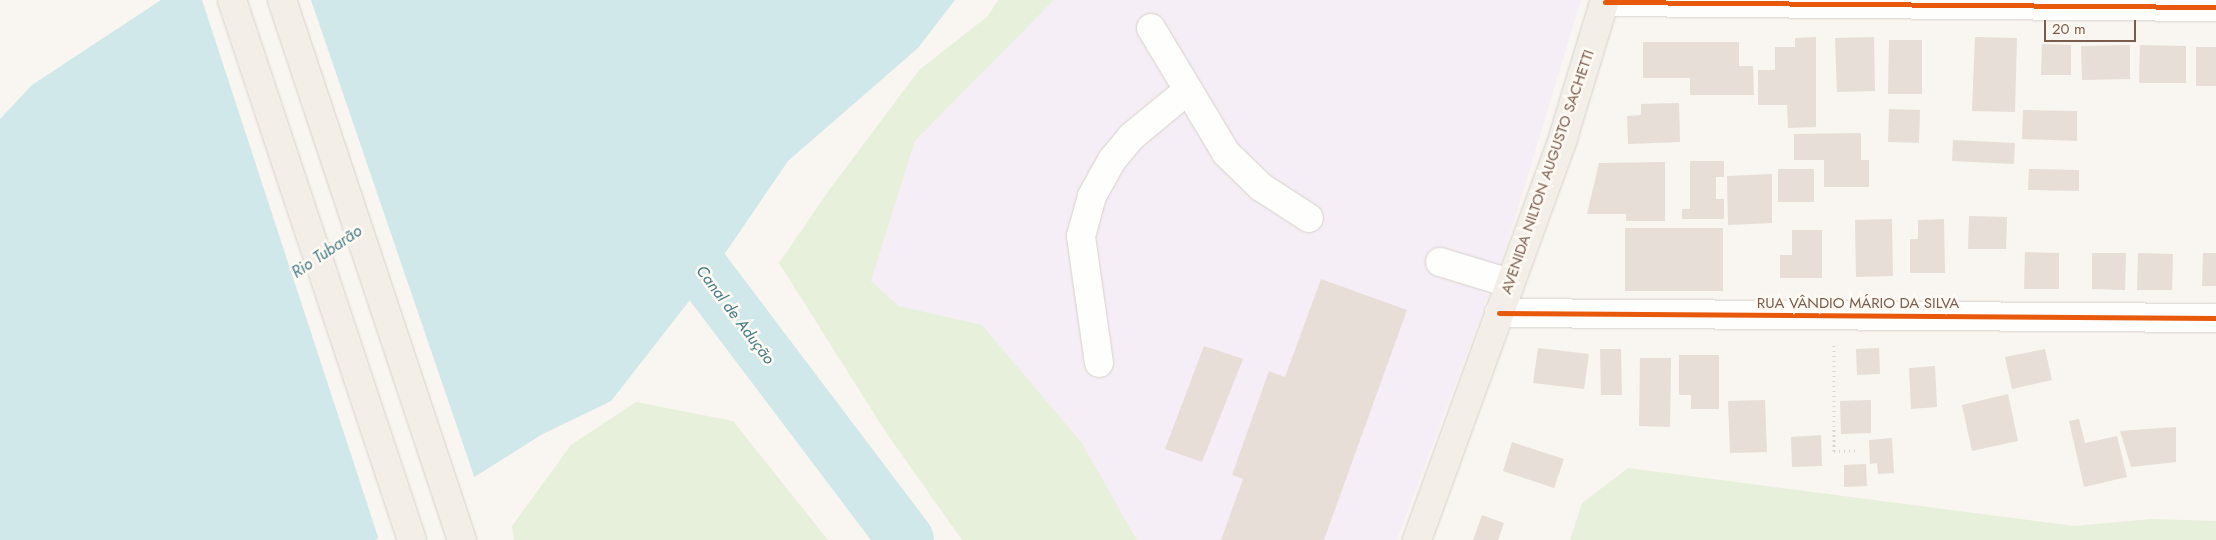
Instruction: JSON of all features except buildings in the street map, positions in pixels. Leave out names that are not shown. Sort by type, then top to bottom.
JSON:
[{"type":"main road","points":[[232,0],[412,540]]},
{"type":"main road","points":[[282,0],[462,540]]},
{"type":"main road","name":"AVENIDA NILTON AUGUSTO SACHETTI","points":[[1417,540],[1572,112],[1605,1]]},
{"type":"street","points":[[1605,1],[2216,7]]},
{"type":"street","points":[[1151,28],[1226,153],[1244,173],[1309,218]]},
{"type":"street","points":[[1099,363],[1081,236],[1092,196],[1112,160],[1131,137],[1188,90]]},
{"type":"street","points":[[1440,262],[1509,283]]},
{"type":"street","name":"RUA VÂNDIO MÁRIO DA SILVA","points":[[1499,314],[2216,318]]},
{"type":"path","points":[[1835,317],[1834,451],[1857,450]]},
{"type":"shaded area","points":[[1054,0],[1581,0],[1503,257],[1397,540],[1137,540],[1082,443],[982,325],[899,306],[871,281],[915,141]]},
{"type":"green space","points":[[998,0],[1054,0],[915,141],[871,281],[899,306],[982,325],[1082,443],[1137,540],[962,540],[885,431],[779,263],[830,189],[919,70],[988,16]]},
{"type":"green space","points":[[636,402],[733,421],[828,540],[514,540],[512,526],[571,445]]},
{"type":"green space","points":[[1628,468],[2074,526],[2152,519],[2216,521],[2216,540],[1570,540],[1582,503]]},
{"type":"water","name":"Rio Tubarão","points":[[161,0],[955,0],[918,48],[788,161],[715,268],[611,401],[541,435],[375,540],[0,540],[0,119],[32,85]]},
{"type":"pier","points":[[202,0],[311,0],[475,479],[379,540]]},
{"type":"waterway","name":"Canal de Adução","points":[[661,216],[906,540]]},
{"type":"cycle path","points":[[1605,2],[2216,7]]},
{"type":"cycle path","points":[[1499,313],[2216,318]]}]
